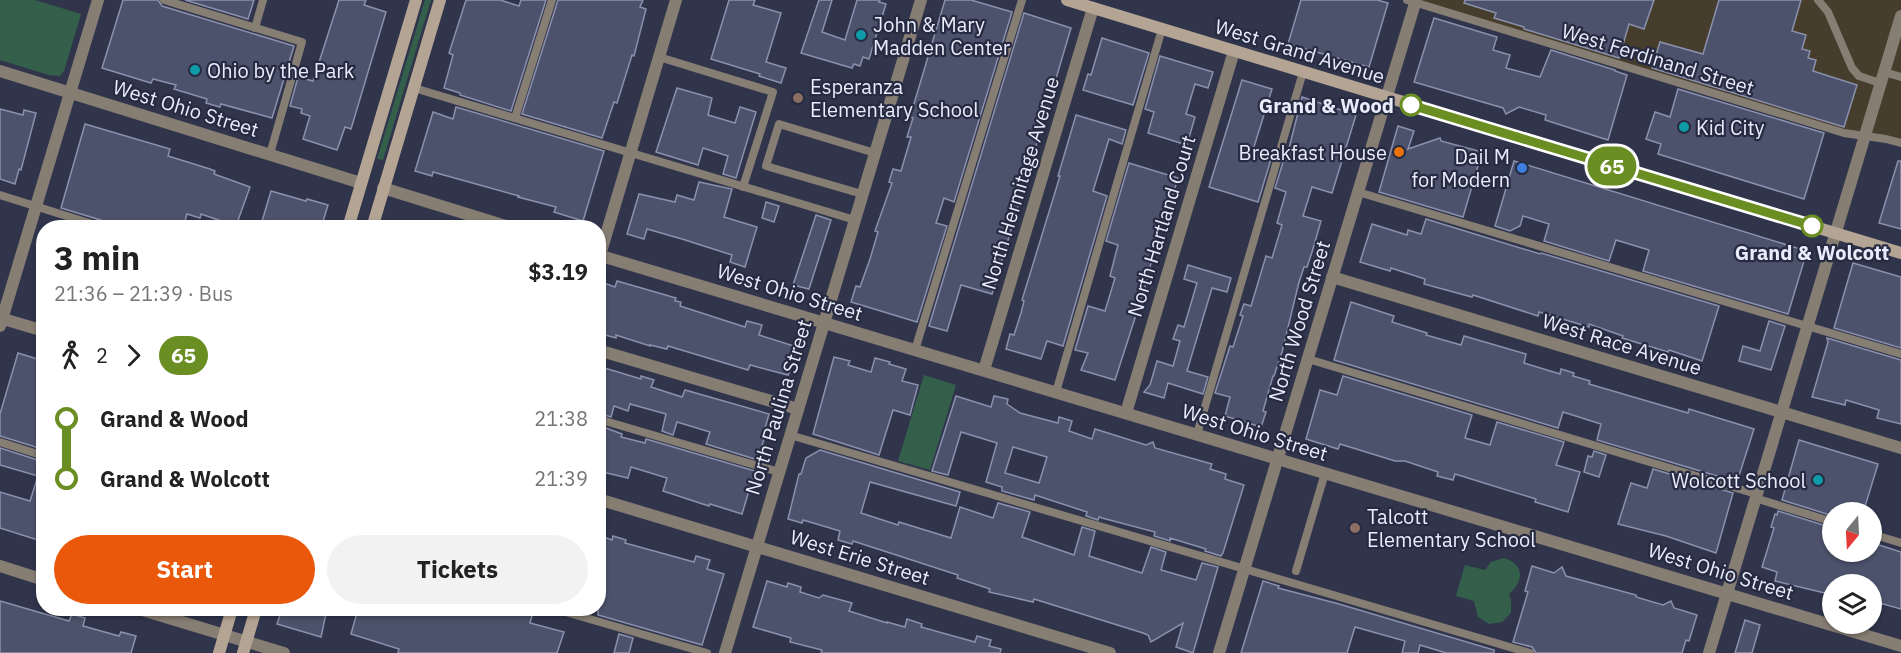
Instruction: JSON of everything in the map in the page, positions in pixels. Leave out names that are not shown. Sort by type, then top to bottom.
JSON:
[{"type":"main road","points":[[350,220],[416,0]]},
{"type":"main road","points":[[374,220],[440,0]]},
{"type":"main road","name":"West Grand Avenue","points":[[1067,0],[1901,253]]},
{"type":"main road","points":[[219,653],[230,616]]},
{"type":"main road","points":[[245,647],[254,616]]},
{"type":"street","points":[[36,329],[1,321],[98,0]]},
{"type":"street","points":[[606,232],[676,0]]},
{"type":"street","name":"North Paulina Street","points":[[725,653],[921,0]]},
{"type":"street","name":"North Wood Street","points":[[1219,653],[1413,1]]},
{"type":"street","name":"North Hermitage Avenue","points":[[984,370],[1094,8]]},
{"type":"street","points":[[1709,653],[1901,16]]},
{"type":"street","name":"North Hartland Court","points":[[1126,413],[1234,51]]},
{"type":"street","name":"West Ohio Street","points":[[0,71],[361,183]]},
{"type":"street","points":[[383,188],[486,220]]},
{"type":"street","name":"West Ohio Street","points":[[606,257],[1901,646]]},
{"type":"street","name":"West Race Avenue","points":[[1332,277],[1901,448]]},
{"type":"street","points":[[606,352],[798,409]]},
{"type":"street","name":"West Erie Street","points":[[606,501],[1110,653]]},
{"type":"street","points":[[0,566],[36,577]]},
{"type":"street","points":[[162,616],[224,635],[245,647],[284,653]]},
{"type":"lane","points":[[164,0],[302,42],[270,154]]},
{"type":"lane","points":[[255,28],[263,0]]},
{"type":"lane","points":[[515,118],[552,0]]},
{"type":"lane","points":[[915,350],[1022,0]]},
{"type":"lane","points":[[1818,0],[1828,12],[1852,69],[1859,76],[1901,77]]},
{"type":"lane","name":"West Ferdinand Street","points":[[1413,1],[1844,133],[1901,143]]},
{"type":"lane","points":[[1056,392],[1162,29]]},
{"type":"lane","points":[[659,57],[773,92],[743,187]]},
{"type":"lane","points":[[1197,434],[1303,72]]},
{"type":"lane","points":[[414,88],[855,220]]},
{"type":"lane","points":[[862,194],[766,165],[779,124],[875,153]]},
{"type":"lane","points":[[1358,192],[1901,354]]},
{"type":"lane","points":[[0,195],[80,220]]},
{"type":"lane","points":[[1308,359],[1822,518]]},
{"type":"lane","points":[[606,421],[779,472]]},
{"type":"lane","points":[[790,435],[1530,653]]},
{"type":"lane","points":[[0,442],[36,453]]},
{"type":"lane","points":[[1296,571],[1325,473]]},
{"type":"lane","points":[[1882,537],[1901,543]]},
{"type":"lane","points":[[579,616],[706,653]]},
{"type":"shaded area","points":[[1416,0],[1901,0],[1901,146],[1685,82]]},
{"type":"green space","points":[[0,0],[35,0],[81,14],[64,71],[60,76],[49,75],[0,60]]},
{"type":"green space","points":[[425,0],[431,0],[383,160],[377,159]]},
{"type":"green space","points":[[924,375],[956,385],[930,470],[898,461]]},
{"type":"green space","points":[[1503,558],[1515,564],[1520,578],[1509,594],[1511,613],[1502,622],[1489,624],[1478,617],[1474,601],[1456,596],[1465,565],[1485,570],[1491,562]]},
{"type":"building","points":[[123,0],[158,0],[162,6],[294,46],[272,118],[221,104],[220,107],[206,103],[207,99],[174,89],[176,85],[153,79],[151,83],[102,68]]},
{"type":"building","points":[[185,0],[254,0],[248,19]]},
{"type":"building","points":[[339,0],[366,0],[364,5],[386,12],[351,129],[345,127],[337,150],[303,139],[310,116],[301,113],[302,109],[290,106],[298,77],[313,81]]},
{"type":"building","points":[[466,0],[500,0],[519,6],[521,0],[546,0],[511,111],[444,88],[453,55],[449,53]]},
{"type":"building","points":[[558,0],[643,0],[640,7],[646,9],[634,56],[632,55],[617,103],[614,102],[602,138],[522,114]]},
{"type":"building","points":[[729,0],[755,0],[753,5],[781,13],[766,62],[786,68],[781,83],[711,59]]},
{"type":"building","name":"John & Mary Madden Center","points":[[819,0],[832,0],[822,32],[845,40],[857,0],[880,0],[879,2],[886,4],[869,59],[863,57],[860,66],[854,64],[852,68],[801,53]]},
{"type":"building","points":[[945,0],[971,0],[1012,12],[954,202],[944,198],[936,223],[947,226],[917,322],[851,302],[856,286],[860,287],[870,259],[878,232],[875,231],[892,183],[889,182],[893,169],[901,171],[911,137],[907,137],[913,118],[910,117]]},
{"type":"building","points":[[1301,0],[1377,0],[1388,3],[1369,67],[1288,44]]},
{"type":"building","points":[[1465,0],[1654,0],[1644,29],[1629,24],[1619,58],[1494,18],[1496,13],[1464,3]]},
{"type":"building","points":[[1719,0],[1801,0],[1792,31],[1806,35],[1802,49],[1810,51],[1808,58],[1816,60],[1813,71],[1857,85],[1844,127],[1652,68],[1660,42],[1703,54]]},
{"type":"building","points":[[1024,13],[1071,28],[992,294],[961,285],[947,331],[929,326]]},
{"type":"building","points":[[1434,18],[1497,37],[1493,50],[1510,55],[1506,68],[1540,77],[1551,50],[1627,75],[1608,140],[1545,120],[1546,115],[1519,107],[1506,114],[1503,108],[1414,82]]},
{"type":"building","points":[[1102,38],[1149,53],[1133,105],[1083,90],[1088,74],[1091,75]]},
{"type":"building","points":[[1160,56],[1213,72],[1208,88],[1195,84],[1186,114],[1195,117],[1187,145],[1148,133],[1154,112],[1145,109]]},
{"type":"building","points":[[1242,80],[1272,89],[1253,150],[1272,156],[1258,202],[1209,187]]},
{"type":"building","points":[[677,88],[712,98],[708,115],[735,123],[740,107],[756,112],[736,178],[723,174],[728,156],[703,148],[698,165],[656,152]]},
{"type":"building","points":[[1678,89],[1824,133],[1804,199],[1658,154],[1661,144],[1646,139],[1655,112],[1670,117]]},
{"type":"building","points":[[1302,97],[1356,115],[1332,193],[1312,187],[1303,216],[1321,221],[1307,267],[1304,267],[1299,282],[1282,352],[1263,411],[1266,412],[1261,427],[1225,416],[1230,397],[1215,393],[1230,346],[1233,347],[1243,316],[1240,315],[1244,304],[1251,306],[1266,256],[1272,258],[1282,225],[1277,223],[1286,192],[1275,188],[1284,159],[1286,160]]},
{"type":"building","points":[[456,107],[604,151],[583,220],[554,212],[556,207],[519,196],[433,172],[432,176],[415,171],[433,112],[453,119]]},
{"type":"building","points":[[0,109],[23,115],[24,110],[36,113],[15,184],[0,179]]},
{"type":"building","points":[[1076,115],[1126,130],[1122,144],[1109,139],[1093,191],[1107,196],[1063,346],[1047,341],[1041,359],[1006,349],[1010,334],[1014,335],[1021,313],[1024,301],[1022,300]]},
{"type":"building","points":[[85,124],[170,149],[168,156],[210,169],[215,171],[214,174],[250,187],[238,220],[218,220],[201,214],[200,218],[187,214],[185,220],[100,220],[61,208]]},
{"type":"building","points":[[1398,126],[1414,131],[1408,149],[1440,138],[1441,141],[1482,152],[1463,217],[1379,192]]},
{"type":"building","points":[[1514,161],[1807,251],[1788,314],[1643,271],[1649,250],[1616,240],[1609,261],[1544,241],[1549,224],[1523,216],[1520,226],[1510,231],[1495,226]]},
{"type":"building","points":[[1898,161],[1901,161],[1901,229],[1879,223]]},
{"type":"building","points":[[1129,163],[1178,178],[1164,225],[1162,224],[1157,239],[1145,287],[1115,380],[1081,370],[1088,353],[1075,350],[1088,306],[1105,311],[1115,278],[1110,276],[1118,245],[1106,241]]},
{"type":"building","points":[[699,182],[732,189],[724,217],[757,227],[745,267],[730,262],[732,255],[647,229],[644,239],[627,234],[639,194],[675,202],[677,195],[694,200]]},
{"type":"building","points":[[271,191],[328,205],[323,220],[262,220]]},
{"type":"building","points":[[766,202],[779,206],[774,222],[762,218]]},
{"type":"building","points":[[816,215],[831,220],[809,289],[793,285]]},
{"type":"building","points":[[1426,219],[1719,306],[1702,361],[1622,338],[1623,336],[1589,324],[1589,327],[1539,312],[1538,316],[1473,295],[1472,297],[1424,284],[1425,279],[1391,268],[1390,271],[1360,262],[1372,224],[1407,235],[1408,230],[1421,234]]},
{"type":"building","points":[[1853,263],[1901,277],[1901,348],[1834,328]]},
{"type":"building","points":[[1188,265],[1231,278],[1227,292],[1212,288],[1187,371],[1208,377],[1203,394],[1168,383],[1164,398],[1144,392],[1150,385],[1157,361],[1173,366],[1180,341],[1173,339],[1178,325],[1184,327],[1197,283],[1184,279]]},
{"type":"building","points":[[617,281],[676,298],[675,301],[681,302],[680,306],[745,327],[747,321],[762,325],[759,335],[797,347],[788,375],[750,365],[748,370],[668,346],[667,349],[616,335],[616,338],[606,335],[606,284],[615,287]]},
{"type":"building","points":[[1351,302],[1394,316],[1392,322],[1427,333],[1426,335],[1461,345],[1464,336],[1526,354],[1524,363],[1560,374],[1561,369],[1574,373],[1573,376],[1590,381],[1589,384],[1688,413],[1689,409],[1754,429],[1737,482],[1597,440],[1601,424],[1563,412],[1558,428],[1334,360]]},
{"type":"building","points":[[1769,321],[1785,326],[1771,370],[1739,361],[1743,346],[1760,351]]},
{"type":"building","points":[[1827,338],[1901,360],[1901,424],[1877,418],[1879,410],[1846,400],[1845,405],[1812,397],[1828,342]]},
{"type":"building","points":[[18,353],[36,359],[36,447],[0,436],[0,414]]},
{"type":"building","points":[[834,357],[850,361],[848,365],[871,372],[875,358],[890,362],[889,364],[906,369],[902,381],[918,385],[910,415],[893,410],[879,455],[813,434]]},
{"type":"building","points":[[606,368],[641,379],[641,376],[654,380],[651,387],[682,397],[685,390],[769,414],[758,460],[706,444],[710,432],[677,422],[673,435],[662,431],[666,414],[630,404],[628,411],[614,406],[611,417],[606,415]]},
{"type":"building","points":[[1343,376],[1472,415],[1465,438],[1490,445],[1497,422],[1564,442],[1556,465],[1580,472],[1568,512],[1535,502],[1536,499],[1455,474],[1453,480],[1437,476],[1438,472],[1405,461],[1395,461],[1340,444],[1338,449],[1306,439],[1320,390],[1337,395]]},
{"type":"building","points":[[956,396],[991,407],[994,396],[1008,399],[1007,404],[1020,413],[1058,423],[1059,417],[1072,421],[1069,431],[1092,439],[1095,429],[1146,445],[1153,442],[1155,448],[1212,464],[1210,469],[1226,474],[1225,479],[1244,485],[1221,556],[1170,538],[1170,541],[1154,536],[1155,532],[1099,517],[1098,520],[1086,516],[1087,512],[1035,495],[1034,500],[1002,491],[1002,487],[986,482],[997,443],[961,432],[948,475],[932,471]],"holes":[[[1013,447],[1047,457],[1039,483],[1005,473]]]},
{"type":"building","points":[[606,428],[622,434],[621,437],[645,443],[646,439],[755,471],[742,514],[663,491],[667,478],[631,467],[628,478],[606,473]]},
{"type":"building","name":"Wolcott School","points":[[1799,440],[1878,464],[1866,502],[1822,502],[1822,513],[1782,500]]},
{"type":"building","points":[[0,448],[36,459],[36,475],[0,465]]},
{"type":"building","points":[[820,450],[960,492],[956,506],[870,482],[861,513],[898,525],[899,522],[951,538],[960,507],[993,518],[998,503],[1030,512],[1022,537],[1074,555],[1082,527],[1095,531],[1089,556],[1142,573],[1151,547],[1166,552],[1161,570],[1196,580],[1202,563],[1218,567],[1193,653],[1176,647],[1183,623],[1151,642],[1148,635],[1143,633],[1034,599],[1033,602],[989,592],[990,589],[957,578],[958,575],[853,541],[852,544],[838,540],[840,531],[803,520],[802,523],[788,519],[799,474],[801,474],[806,458]]},
{"type":"building","points":[[1594,451],[1606,455],[1599,477],[1584,472],[1588,456],[1592,457]]},
{"type":"building","points":[[1653,469],[1733,493],[1716,553],[1666,536],[1618,524],[1631,483],[1647,488]]},
{"type":"building","points":[[36,482],[36,539],[0,528],[0,492],[30,501]]},
{"type":"building","points":[[1778,511],[1822,525],[1822,562],[1882,562],[1882,546],[1901,552],[1901,609],[1882,604],[1882,574],[1822,574],[1822,592],[1775,581],[1777,572],[1762,567],[1774,528],[1771,527],[1775,514],[1777,515]]},
{"type":"building","points":[[613,536],[626,540],[625,543],[694,562],[696,556],[710,560],[707,569],[724,574],[702,645],[601,616],[606,616],[606,538],[612,540]]},
{"type":"building","points":[[1532,566],[1554,573],[1562,567],[1566,576],[1636,595],[1636,597],[1663,605],[1671,601],[1674,608],[1697,615],[1689,641],[1686,640],[1682,653],[1536,653],[1532,647],[1513,642],[1528,592],[1525,591]]},
{"type":"building","points":[[767,581],[787,587],[788,583],[801,587],[800,592],[819,598],[823,595],[852,603],[849,611],[887,623],[905,627],[907,619],[922,624],[921,627],[975,642],[977,636],[991,640],[989,646],[1001,649],[1000,653],[821,653],[822,650],[790,642],[791,638],[753,627]]},
{"type":"building","points":[[1263,581],[1279,586],[1278,588],[1494,650],[1494,653],[1446,653],[1420,645],[1418,653],[1402,653],[1405,641],[1355,627],[1347,653],[1241,653]]},
{"type":"building","points":[[0,601],[36,611],[36,616],[52,616],[69,621],[71,616],[78,616],[85,618],[83,626],[119,636],[121,632],[136,636],[131,653],[0,653]]},
{"type":"building","points":[[280,616],[326,616],[321,637],[277,624]]},
{"type":"building","points":[[356,616],[532,616],[530,623],[564,632],[557,653],[398,653],[399,649],[351,634]]},
{"type":"building","points":[[1745,620],[1760,625],[1752,653],[1735,653]]},
{"type":"building","points":[[619,634],[633,638],[629,653],[614,653]]},
{"type":"bus line","name":"65","points":[[1411,105],[1812,226]]},
{"type":"place","name":"John & Mary Madden Center","points":[[861,35]]},
{"type":"place","name":"Ohio by the Park","points":[[195,70]]},
{"type":"place","name":"Esperanza Elementary School","points":[[798,98]]},
{"type":"place","name":"Grand & Wood","points":[[1411,105]]},
{"type":"place","name":"Kid City","points":[[1684,127]]},
{"type":"place","name":"Breakfast House","points":[[1399,152]]},
{"type":"place","name":"Dail M for Modern","points":[[1522,168]]},
{"type":"place","name":"Grand & Wolcott","points":[[1812,226]]},
{"type":"place","name":"Wolcott School","points":[[1818,480]]},
{"type":"place","name":"Talcott Elementary School","points":[[1355,528]]}]
